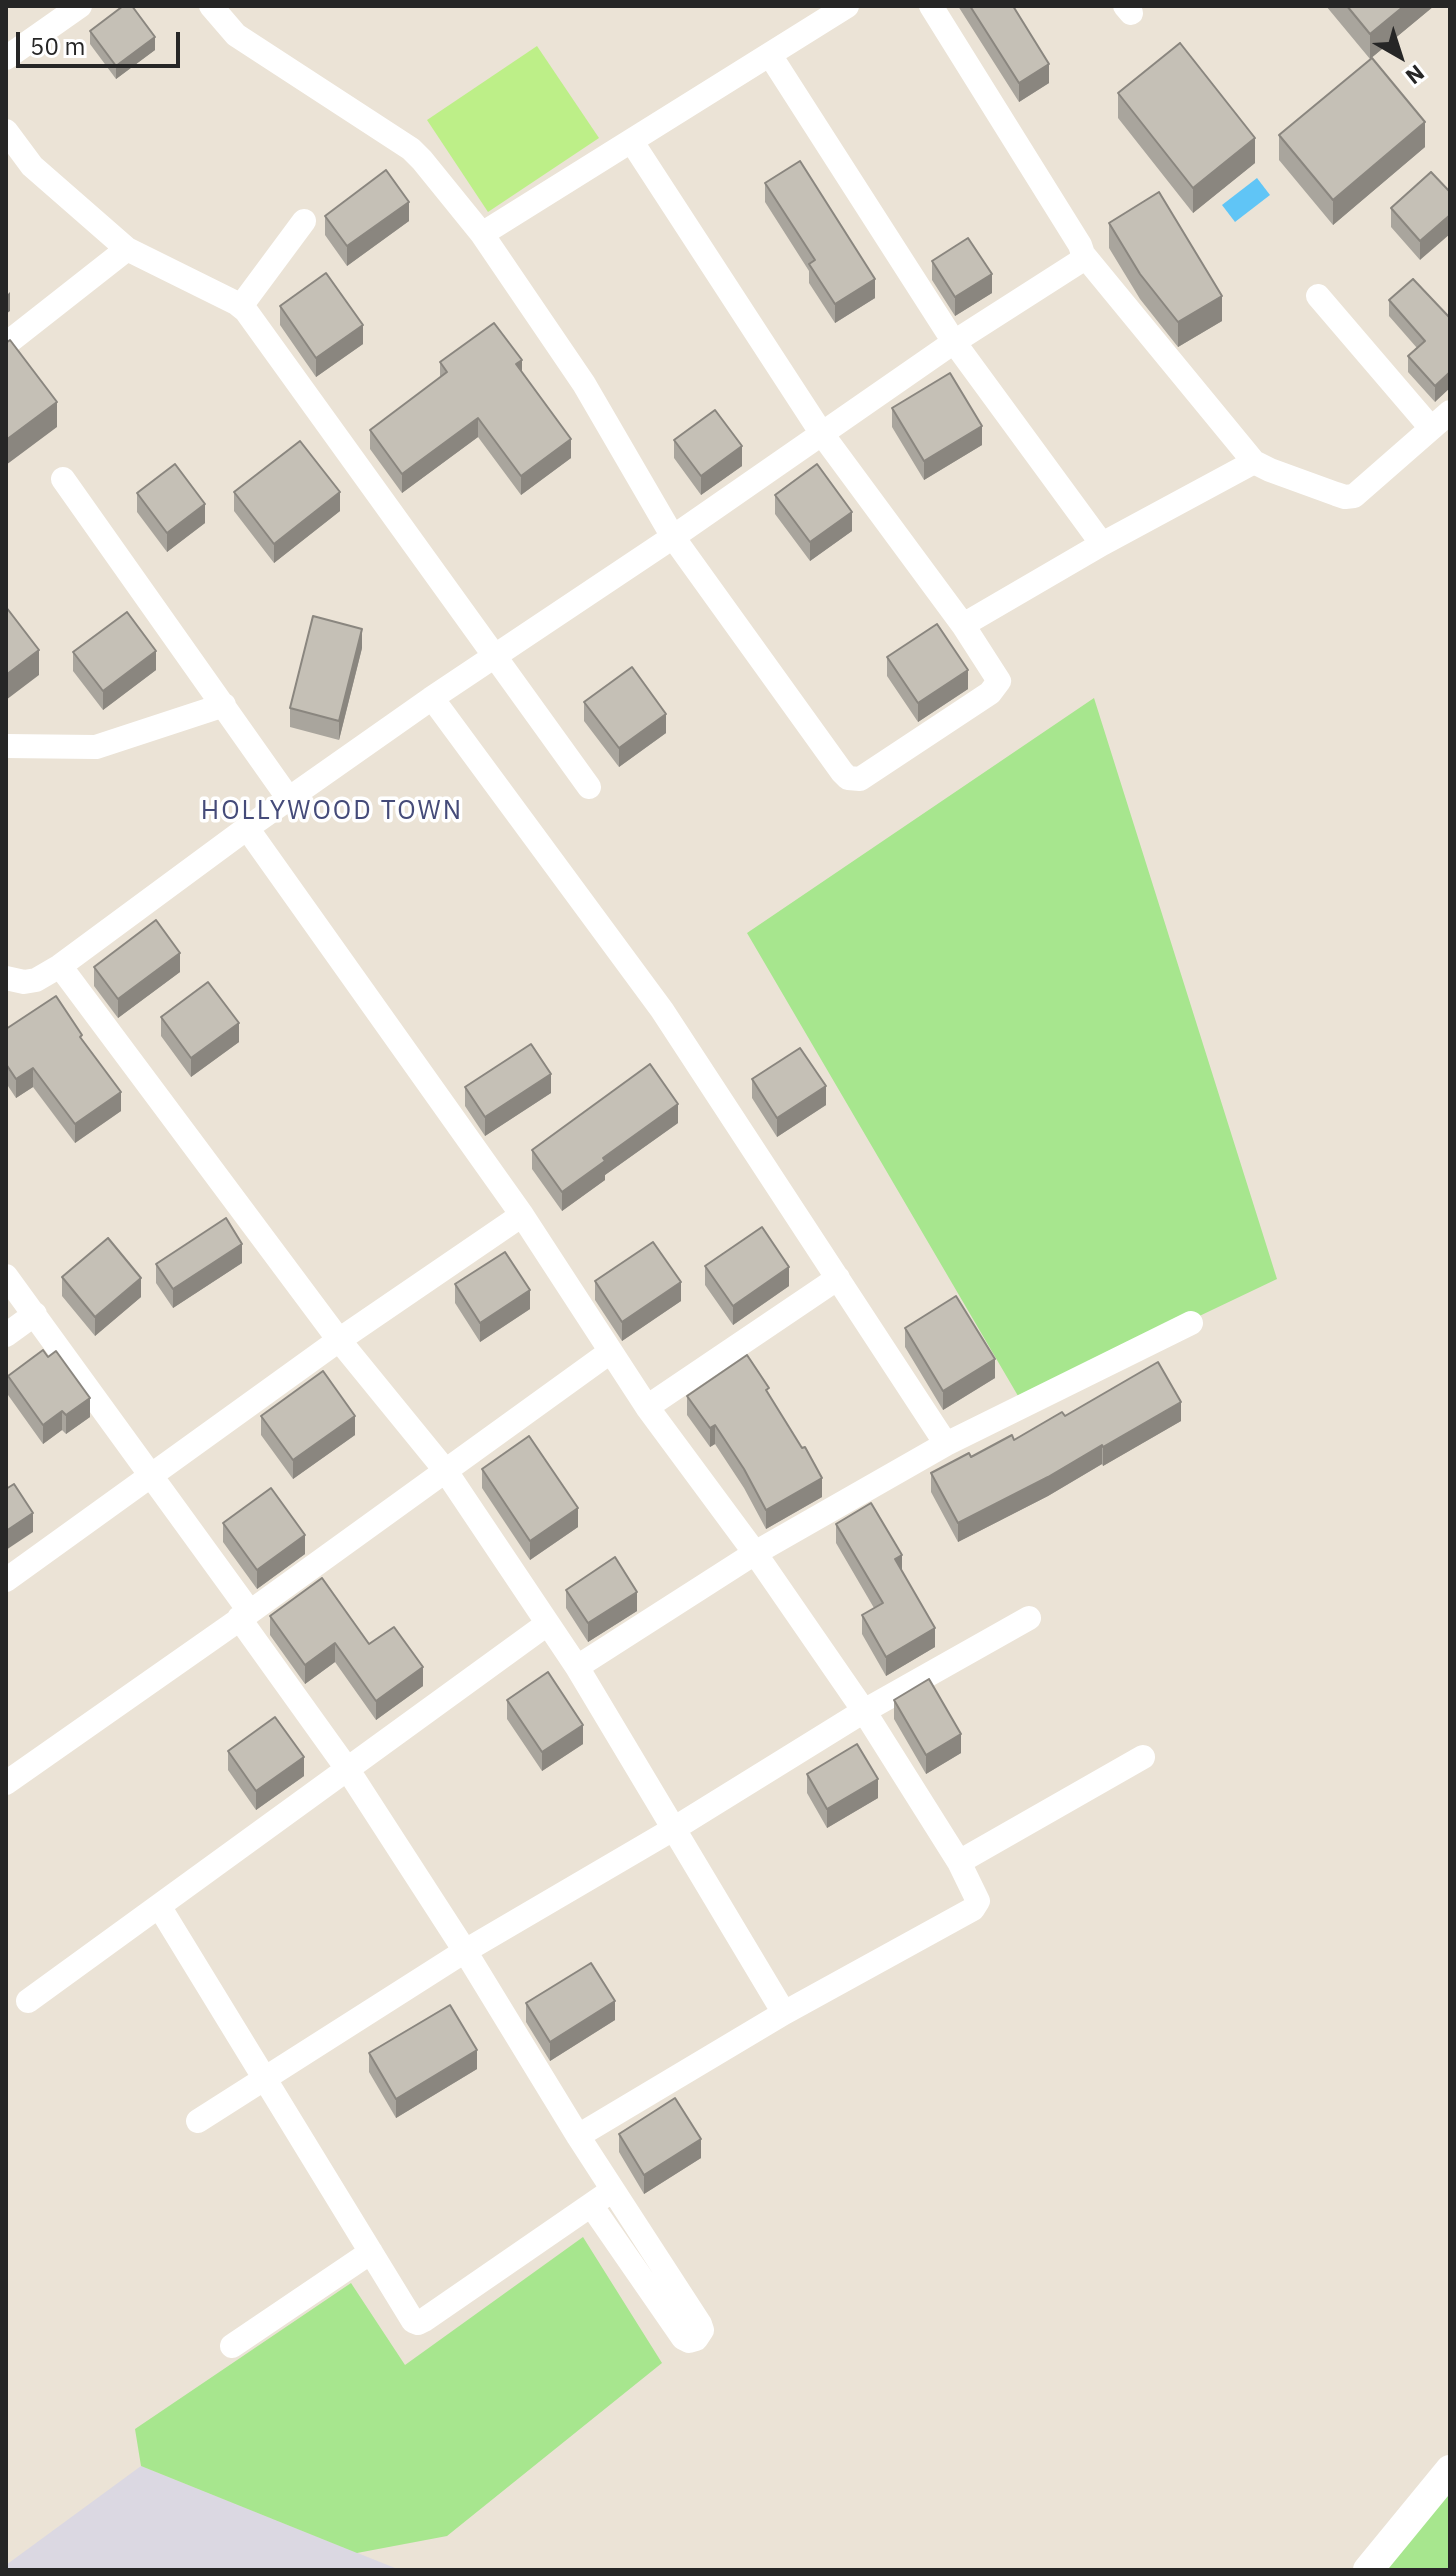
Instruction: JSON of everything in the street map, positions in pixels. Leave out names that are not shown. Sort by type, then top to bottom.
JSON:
[{"type":"street","points":[[6,58],[80,6]]},
{"type":"street","points":[[211,6],[236,35],[411,149],[482,234],[584,384],[673,537],[848,778],[854,780],[867,776],[996,687],[999,681],[963,625],[822,434],[632,142]]},
{"type":"street","points":[[482,234],[847,6]]},
{"type":"street","points":[[931,6],[1083,254],[1254,462],[1336,494],[1354,496],[1450,412]]},
{"type":"street","points":[[770,55],[954,342],[1102,544]]},
{"type":"street","points":[[6,131],[32,166],[127,249],[241,306],[589,787]]},
{"type":"street","points":[[241,306],[304,221]]},
{"type":"street","points":[[6,344],[127,249]]},
{"type":"street","points":[[6,978],[24,982],[36,980],[60,966],[247,828],[432,698],[673,537],[954,342],[1079,262],[1083,254]]},
{"type":"street","points":[[1318,296],[1431,428]]},
{"type":"street","points":[[963,625],[1102,544],[1254,462]]},
{"type":"street","points":[[63,479],[289,799]]},
{"type":"street","points":[[432,698],[662,1010],[946,1444]]},
{"type":"street","points":[[6,746],[96,747],[224,705]]},
{"type":"street","points":[[247,828],[522,1215],[647,1407],[755,1553],[864,1711],[959,1862],[978,1901],[976,1907],[784,2013],[578,2136]]},
{"type":"street","points":[[60,966],[339,1340],[445,1470],[577,1667],[784,2013]]},
{"type":"street","points":[[6,1580],[339,1340],[522,1215]]},
{"type":"street","points":[[6,1276],[151,1474],[348,1770],[700,2324],[702,2330],[696,2339],[689,2341],[683,2338],[591,2205]]},
{"type":"street","points":[[647,1407],[838,1278]]},
{"type":"street","points":[[6,1335],[35,1314]]},
{"type":"street","points":[[577,1667],[755,1553],[946,1444],[1191,1323]]},
{"type":"street","points":[[6,1783],[610,1352]]},
{"type":"street","points":[[198,2121],[465,1951],[675,1828],[864,1711],[1029,1618]]},
{"type":"street","points":[[28,2001],[547,1624]]},
{"type":"street","points":[[959,1862],[1143,1757]]},
{"type":"street","points":[[159,1906],[413,2321],[418,2323],[613,2190]]},
{"type":"street","points":[[232,2346],[371,2252]]},
{"type":"street","points":[[1368,2570],[1450,2470]]},
{"type":"shaded area","points":[[141,2466],[400,2570],[6,2570],[6,2565]]},
{"type":"green space","points":[[537,46],[599,138],[488,212],[427,120]]},
{"type":"green space","points":[[1094,698],[1277,1279],[1021,1401],[747,933]]},
{"type":"green space","points":[[583,2237],[662,2363],[447,2536],[357,2553],[141,2466],[135,2429],[351,2283],[405,2365]]},
{"type":"green space","points":[[1450,2483],[1450,2570],[1380,2570]]},
{"type":"water","points":[[1257,178],[1270,195],[1235,222],[1222,205]]},
{"type":"building","points":[[123,6],[132,6],[155,37],[116,66],[90,31]]},
{"type":"building","points":[[970,6],[1013,6],[1049,64],[1019,83]]},
{"type":"building","points":[[1347,6],[1404,6],[1370,34]]},
{"type":"building","points":[[1180,43],[1255,138],[1193,188],[1118,93]]},
{"type":"building","points":[[1372,58],[1425,122],[1333,200],[1279,135]]},
{"type":"building","points":[[800,161],[875,279],[835,304],[809,264],[815,260],[765,183]]},
{"type":"building","points":[[386,170],[409,202],[347,246],[325,216]]},
{"type":"building","points":[[1431,172],[1450,192],[1450,215],[1420,241],[1391,208]]},
{"type":"building","points":[[1159,192],[1222,296],[1178,322],[1140,274],[1109,223]]},
{"type":"building","points":[[968,238],[992,274],[955,297],[932,261]]},
{"type":"building","points":[[326,273],[363,325],[316,358],[280,306]]},
{"type":"building","points":[[1413,279],[1450,318],[1450,372],[1435,386],[1408,356],[1425,341],[1389,300]]},
{"type":"building","points":[[494,323],[522,360],[516,364],[571,439],[521,476],[478,418],[402,474],[370,430],[447,372],[440,362]]},
{"type":"building","points":[[10,340],[57,402],[6,440],[6,343]]},
{"type":"building","points":[[950,373],[982,426],[924,461],[892,408]]},
{"type":"building","points":[[715,410],[742,446],[701,476],[674,440]]},
{"type":"building","points":[[300,441],[340,492],[274,544],[234,492]]},
{"type":"building","points":[[175,464],[205,504],[167,533],[137,493]]},
{"type":"building","points":[[817,464],[852,512],[810,542],[775,495]]},
{"type":"building","points":[[6,607],[39,650],[6,675]]},
{"type":"building","points":[[127,612],[156,651],[103,691],[73,652]]},
{"type":"building","points":[[313,616],[362,629],[339,721],[290,708]]},
{"type":"building","points":[[937,624],[968,670],[918,703],[887,657]]},
{"type":"building","points":[[632,667],[666,714],[619,748],[584,702]]},
{"type":"building","points":[[156,920],[180,953],[118,999],[94,967]]},
{"type":"building","points":[[208,982],[239,1023],[191,1058],[161,1017]]},
{"type":"building","points":[[56,996],[82,1035],[80,1037],[121,1092],[75,1124],[33,1068],[16,1079],[6,1064],[6,1029]]},
{"type":"building","points":[[531,1044],[551,1074],[485,1117],[465,1087]]},
{"type":"building","points":[[800,1048],[826,1086],[777,1118],[752,1079]]},
{"type":"building","points":[[650,1064],[678,1104],[562,1192],[532,1150]]},
{"type":"building","points":[[226,1218],[242,1244],[173,1289],[156,1264]]},
{"type":"building","points":[[762,1227],[789,1267],[733,1306],[705,1266]]},
{"type":"building","points":[[108,1238],[141,1278],[95,1317],[62,1277]]},
{"type":"building","points":[[653,1242],[681,1282],[622,1322],[595,1281]]},
{"type":"building","points":[[505,1252],[530,1290],[480,1323],[455,1284]]},
{"type":"building","points":[[956,1296],[995,1359],[943,1391],[905,1328]]},
{"type":"building","points":[[43,1350],[48,1357],[56,1351],[90,1398],[66,1415],[62,1411],[43,1425],[8,1376]]},
{"type":"building","points":[[747,1355],[822,1478],[766,1510],[715,1425],[710,1428],[687,1396]]},
{"type":"building","points":[[1158,1362],[1181,1402],[1048,1477],[958,1523],[931,1473],[969,1453],[971,1457],[1012,1435],[1014,1440],[1062,1412],[1065,1416]]},
{"type":"building","points":[[323,1371],[355,1416],[293,1460],[261,1416]]},
{"type":"building","points":[[529,1436],[578,1508],[530,1541],[482,1469]]},
{"type":"building","points":[[14,1484],[33,1513],[6,1531],[6,1489]]},
{"type":"building","points":[[271,1488],[305,1535],[257,1570],[223,1523]]},
{"type":"building","points":[[871,1503],[902,1555],[895,1559],[935,1628],[886,1657],[862,1615],[883,1603],[836,1524]]},
{"type":"building","points":[[615,1557],[637,1592],[588,1623],[566,1590]]},
{"type":"building","points":[[322,1578],[369,1644],[394,1627],[423,1667],[376,1701],[335,1643],[305,1665],[270,1616]]},
{"type":"building","points":[[548,1672],[583,1725],[542,1752],[507,1700]]},
{"type":"building","points":[[929,1679],[961,1734],[926,1755],[894,1700]]},
{"type":"building","points":[[275,1717],[304,1757],[256,1791],[228,1751]]},
{"type":"building","points":[[857,1744],[878,1779],[827,1809],[807,1774]]},
{"type":"building","points":[[591,1963],[615,2001],[550,2042],[526,2003]]},
{"type":"building","points":[[450,2005],[477,2050],[396,2099],[369,2053]]},
{"type":"building","points":[[675,2098],[701,2139],[644,2175],[619,2134]]},
{"type":"district","name":"HOLLYWOOD TOWN","points":[[332,811]]}]
